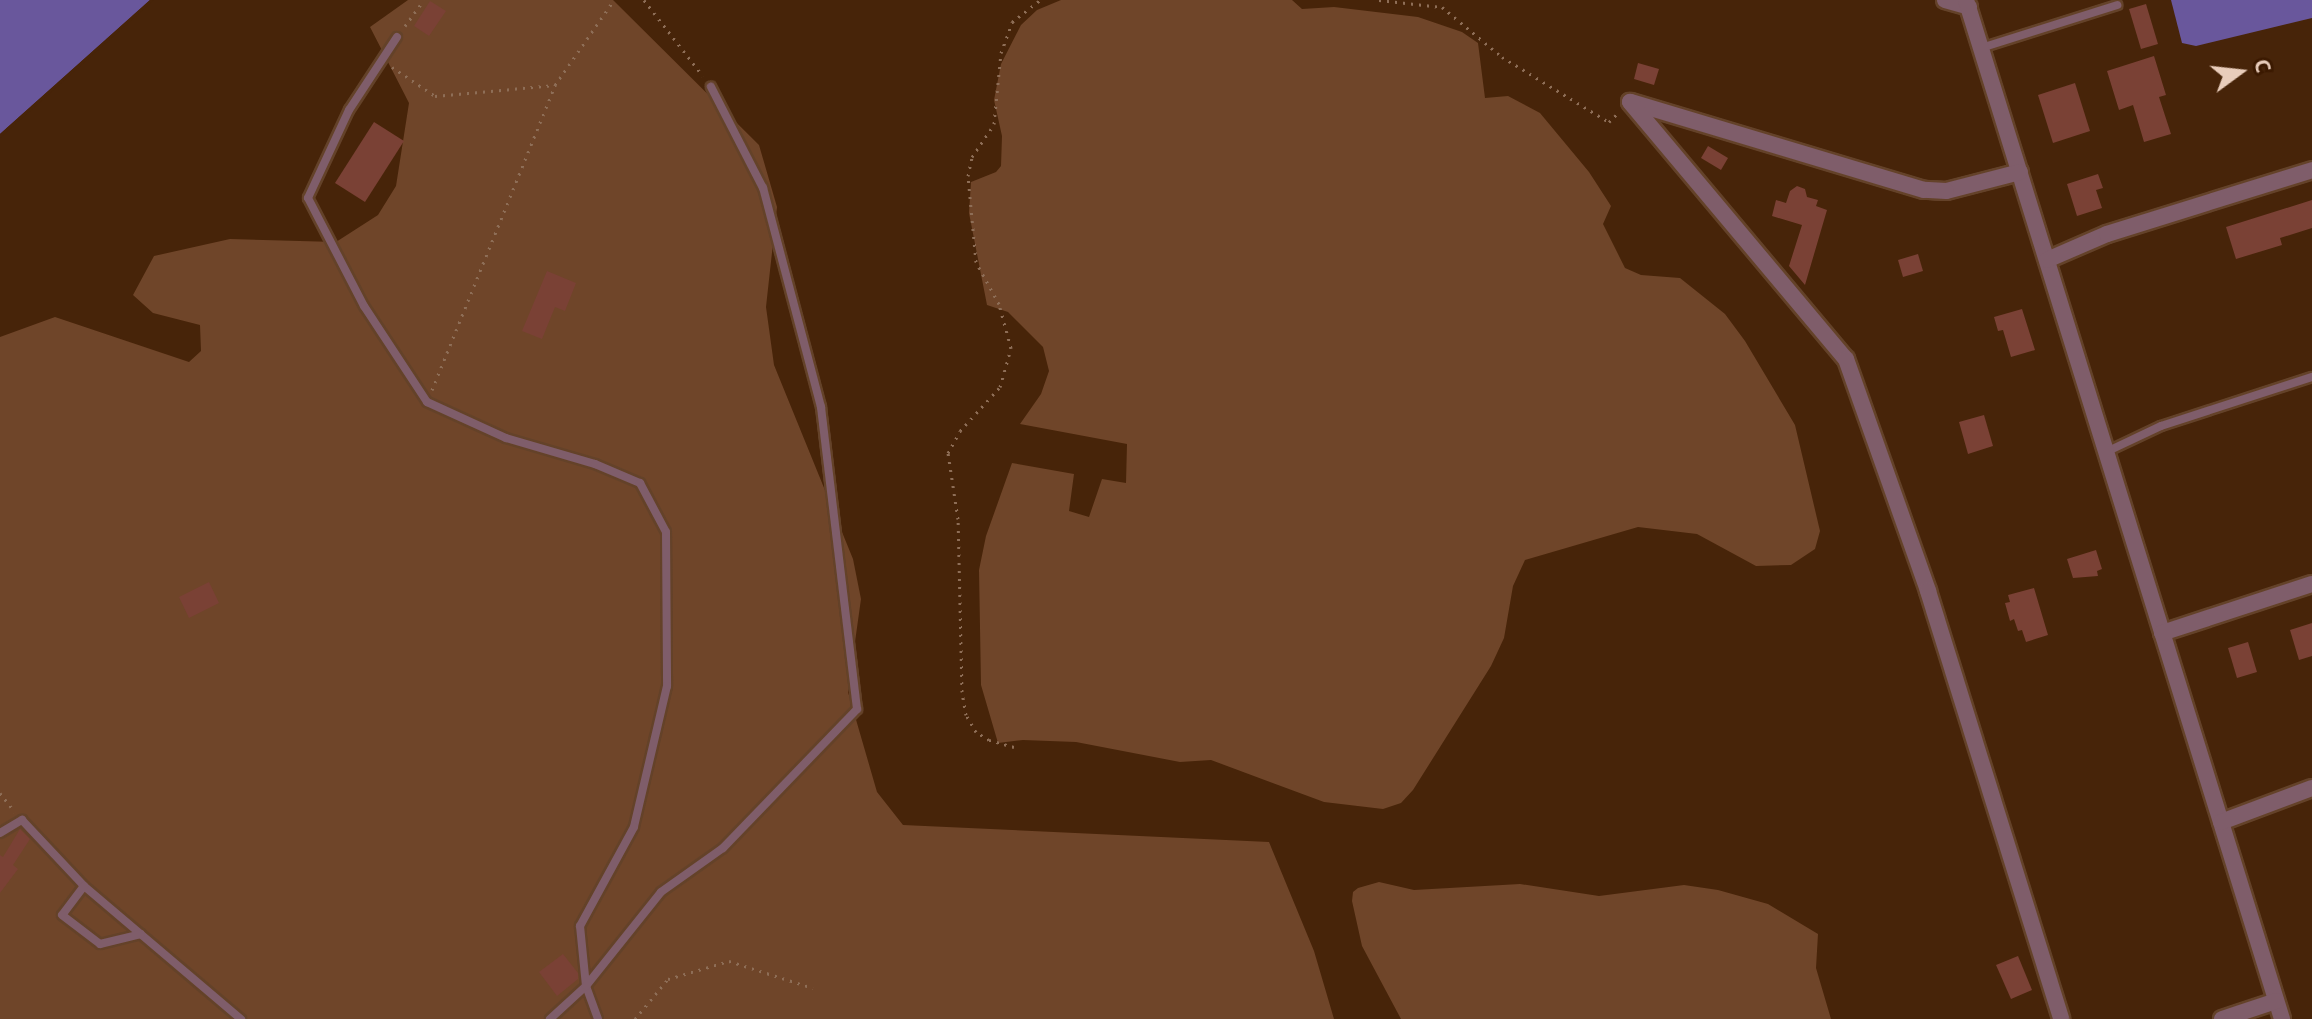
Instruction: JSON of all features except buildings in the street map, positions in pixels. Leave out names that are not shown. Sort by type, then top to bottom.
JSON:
[{"type":"street","points":[[1945,0],[1968,4],[2282,1019]]},
{"type":"street","points":[[1630,102],[1924,190],[1946,191],[2020,172]]},
{"type":"street","points":[[1630,102],[1846,359],[1928,591],[2061,1019]]},
{"type":"street","points":[[2047,260],[2107,234],[2312,170]]},
{"type":"street","points":[[2162,633],[2312,584]]},
{"type":"street","points":[[2221,822],[2312,788]]},
{"type":"street","points":[[2222,1019],[2276,1001]]},
{"type":"lane","points":[[1981,48],[2117,5]]},
{"type":"lane","points":[[397,37],[349,110],[308,198],[364,306],[427,402],[506,438],[595,464],[640,483],[666,532],[667,686],[634,827],[580,926],[586,986],[598,1019]]},
{"type":"lane","points":[[550,1019],[586,986],[661,892],[723,848],[857,709],[821,407],[763,188],[711,87]]},
{"type":"lane","points":[[2106,452],[2161,426],[2312,377]]},
{"type":"lane","points":[[0,833],[22,820],[84,886],[241,1019]]},
{"type":"lane","points":[[84,886],[62,915],[100,944],[141,934]]},
{"type":"path","points":[[397,37],[424,0]]},
{"type":"path","points":[[427,402],[555,85],[614,0]]},
{"type":"path","points":[[644,0],[711,87]]},
{"type":"path","points":[[1014,747],[989,740],[976,732],[966,715],[962,692],[958,519],[948,453],[960,431],[1000,387],[1011,348],[999,304],[976,262],[968,176],[972,157],[994,124],[1001,53],[1012,22],[1040,0]]},
{"type":"path","points":[[1379,0],[1442,7],[1502,57],[1609,122],[1630,102]]},
{"type":"path","points":[[382,61],[435,96],[555,85]]},
{"type":"path","points":[[0,793],[22,820]]},
{"type":"path","points":[[635,1019],[668,979],[729,961],[813,988]]},
{"type":"shaded area","points":[[0,0],[150,0],[0,134]]},
{"type":"shaded area","points":[[408,0],[613,0],[759,145],[777,207],[766,307],[774,365],[853,559],[861,599],[848,692],[877,792],[903,825],[1269,842],[1314,951],[1334,1019],[0,1019],[0,337],[55,317],[189,362],[201,351],[200,325],[153,313],[133,295],[154,256],[230,239],[336,242],[378,215],[396,186],[409,103],[370,27]]},
{"type":"shaded area","points":[[1061,0],[1292,0],[1302,9],[1334,7],[1418,17],[1462,32],[1478,43],[1485,98],[1508,96],[1540,113],[1589,172],[1611,206],[1603,224],[1625,268],[1641,275],[1680,278],[1725,314],[1745,341],[1795,425],[1820,531],[1815,549],[1791,565],[1756,566],[1697,534],[1638,527],[1525,560],[1513,586],[1504,638],[1491,666],[1413,790],[1401,803],[1383,809],[1324,802],[1211,760],[1180,762],[1076,742],[1023,740],[998,743],[981,685],[979,570],[986,536],[1012,463],[1074,474],[1069,511],[1089,517],[1102,479],[1126,483],[1127,444],[1020,424],[1041,394],[1049,371],[1043,347],[1008,312],[987,305],[969,213],[971,182],[996,172],[1001,166],[1002,136],[994,100],[1001,64],[1021,25],[1037,10]]},
{"type":"shaded area","points":[[2171,0],[2312,0],[2312,18],[2196,46],[2182,43]]},
{"type":"shaded area","points":[[1379,882],[1414,890],[1520,884],[1599,896],[1684,885],[1718,890],[1768,904],[1818,934],[1816,968],[1831,1019],[1401,1019],[1362,946],[1352,901],[1353,892],[1358,888]]},
{"type":"pier","points":[[150,0],[154,0],[0,138],[0,134]]}]
